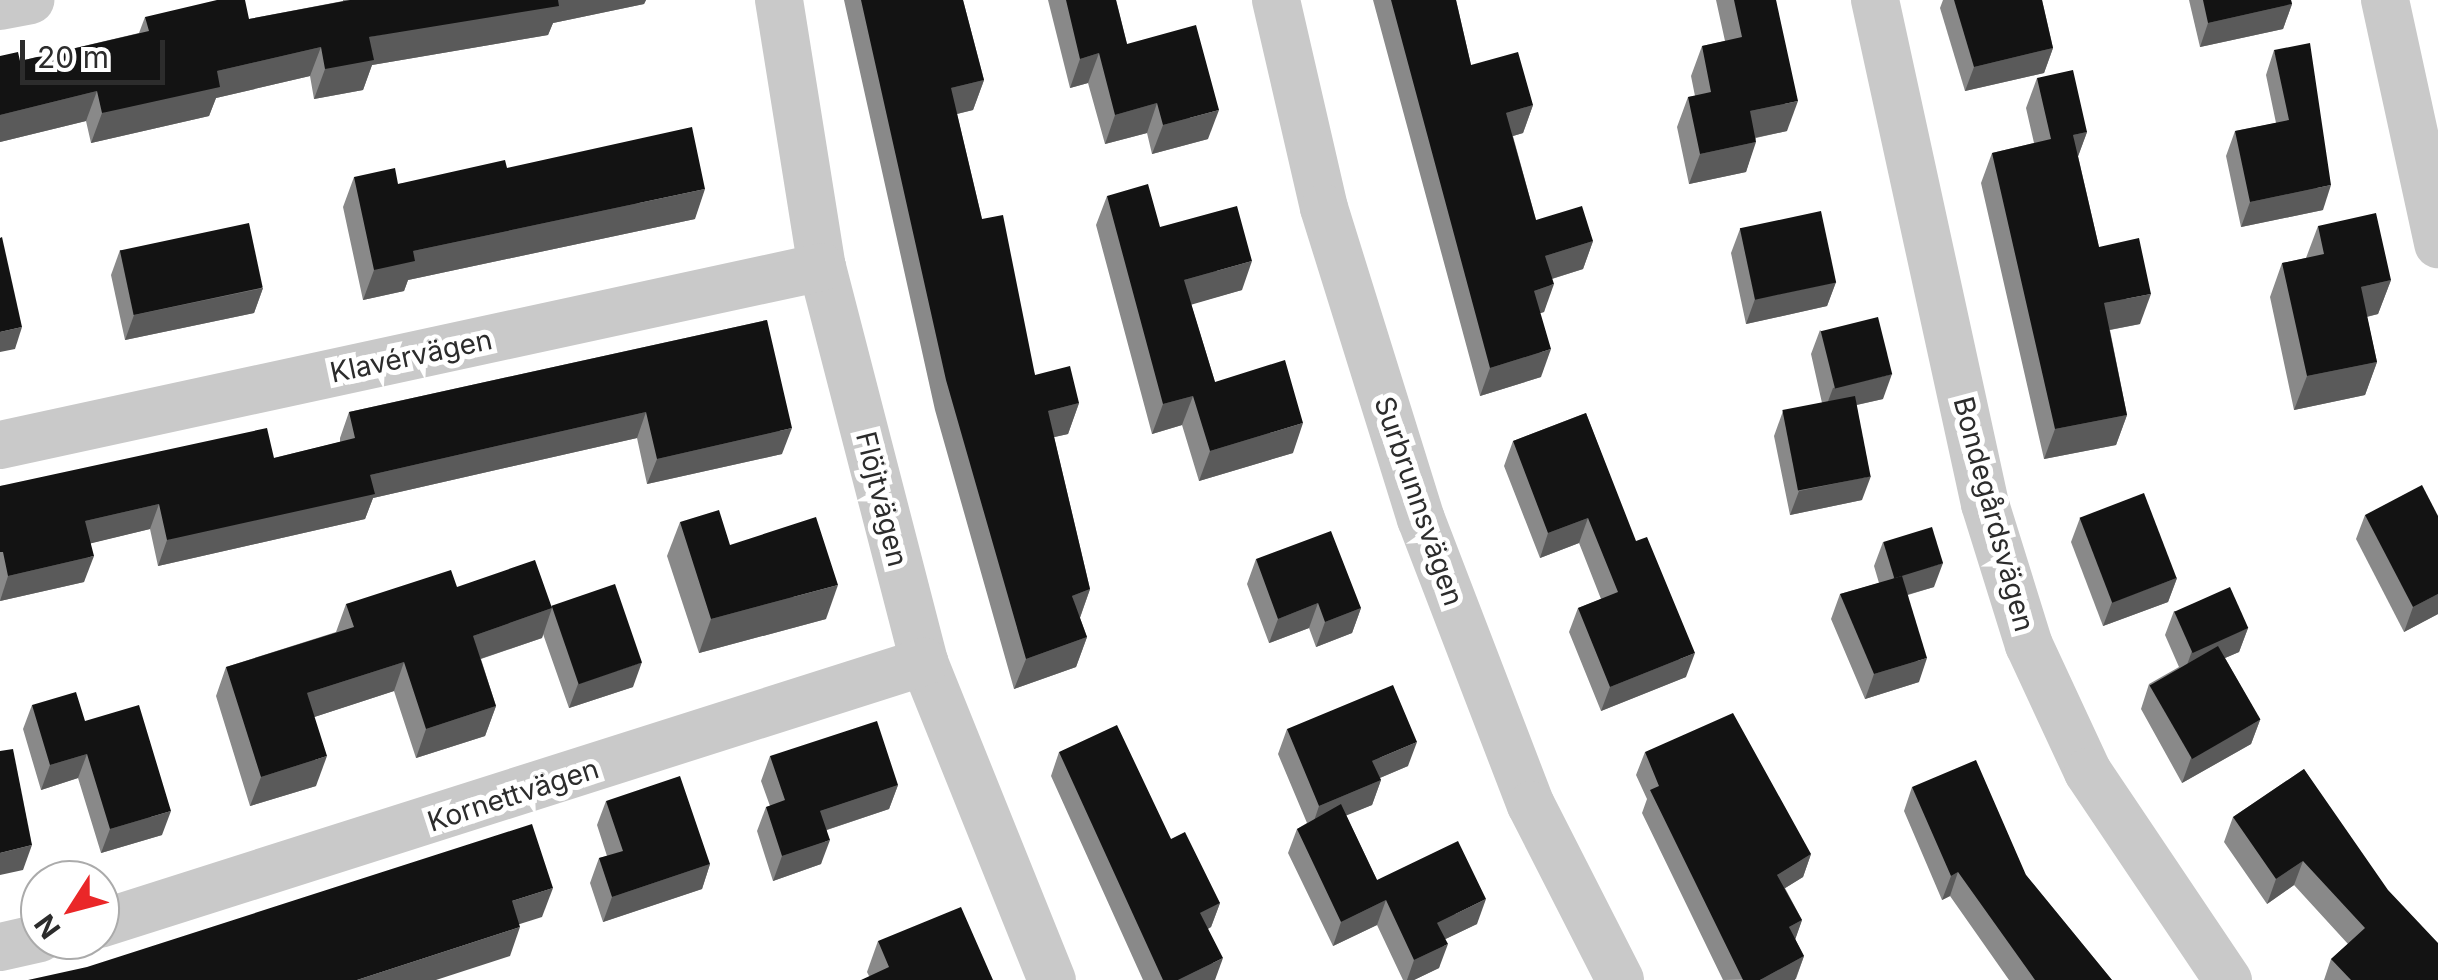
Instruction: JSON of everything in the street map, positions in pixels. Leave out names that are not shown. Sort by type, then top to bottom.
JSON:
[{"type":"street","points":[[0,6],[30,0]]},
{"type":"street","name":"Flöjtvägen","points":[[779,0],[822,267],[924,662],[1052,980]]},
{"type":"street","name":"Surbrunnsvägen","points":[[1276,0],[1324,208],[1421,518],[1531,805],[1620,980]]},
{"type":"street","name":"Bondegårdsvägen","points":[[1876,0],[1985,504],[2029,646],[2088,772],[2228,980]]},
{"type":"street","points":[[2385,0],[2438,244]]},
{"type":"street","name":"Klavérvägen","points":[[0,445],[822,267]]},
{"type":"street","name":"Kornettvägen","points":[[120,918],[924,662]]},
{"type":"building","points":[[217,0],[245,0],[249,19],[350,0],[558,0],[559,6],[369,37],[374,60],[325,69],[321,47],[217,71],[220,87],[102,113],[97,91],[0,115],[0,56],[18,52],[20,61],[149,31],[145,17]]},
{"type":"building","points":[[861,0],[963,0],[984,80],[951,88],[982,219],[1003,215],[1035,375],[1070,366],[1079,403],[1048,411],[1090,589],[1072,596],[1087,637],[1026,659],[946,380]]},
{"type":"building","points":[[1066,0],[1116,0],[1127,44],[1196,25],[1219,110],[1163,125],[1157,103],[1115,115],[1099,53],[1080,59]]},
{"type":"building","points":[[1391,0],[1456,0],[1471,65],[1518,52],[1533,105],[1506,113],[1536,220],[1582,206],[1593,241],[1545,256],[1554,284],[1534,291],[1551,349],[1490,368]]},
{"type":"building","points":[[1734,0],[1776,0],[1798,101],[1750,111],[1756,142],[1700,154],[1688,97],[1711,92],[1702,46],[1742,37]]},
{"type":"building","points":[[1954,0],[2042,0],[2053,48],[1974,67]]},
{"type":"building","points":[[2203,0],[2291,0],[2292,4],[2208,23]]},
{"type":"building","points":[[2310,43],[2331,185],[2250,202],[2235,131],[2289,120],[2274,50]]},
{"type":"building","points":[[2073,70],[2087,132],[2073,135],[2099,247],[2139,238],[2151,294],[2104,303],[2127,415],[2055,429],[1992,153],[2051,139],[2037,78]]},
{"type":"building","points":[[692,127],[705,189],[413,251],[415,261],[374,270],[354,177],[395,168],[398,184],[505,160],[507,168]]},
{"type":"building","points":[[1148,184],[1160,227],[1237,206],[1252,261],[1184,280],[1215,382],[1285,360],[1303,423],[1210,451],[1193,396],[1163,404],[1107,196]]},
{"type":"building","points":[[1821,211],[1836,282],[1755,300],[1740,228]]},
{"type":"building","points":[[2376,213],[2391,280],[2361,287],[2377,362],[2307,376],[2282,263],[2324,254],[2318,226]]},
{"type":"building","points":[[249,223],[263,288],[134,315],[120,250]]},
{"type":"building","points":[[0,238],[22,327],[0,332]]},
{"type":"building","points":[[1878,317],[1892,374],[1835,389],[1821,331]]},
{"type":"building","points":[[767,320],[792,428],[657,459],[646,412],[370,475],[375,494],[167,540],[159,504],[85,521],[94,556],[8,576],[0,552],[0,486],[267,428],[274,458],[355,438],[349,412]]},
{"type":"building","points":[[1855,396],[1871,476],[1798,491],[1782,410]]},
{"type":"building","points":[[1586,413],[1636,541],[1647,537],[1695,653],[1610,687],[1578,608],[1618,592],[1588,518],[1548,533],[1513,441]]},
{"type":"building","points":[[2422,485],[2438,516],[2438,594],[2413,607],[2365,515]]},
{"type":"building","points":[[2144,493],[2177,578],[2112,603],[2080,518]]},
{"type":"building","points":[[719,510],[730,545],[816,517],[838,585],[711,619],[680,522]]},
{"type":"building","points":[[1932,527],[1943,563],[1894,578],[1883,542]]},
{"type":"building","points":[[1331,531],[1361,608],[1325,622],[1318,603],[1278,619],[1256,559]]},
{"type":"building","points":[[535,560],[552,608],[473,636],[496,706],[426,729],[404,662],[307,693],[327,756],[261,777],[226,667],[354,627],[346,604],[451,570],[457,587]]},
{"type":"building","points":[[1902,576],[1927,658],[1874,674],[1840,594]]},
{"type":"building","points":[[615,584],[642,662],[579,684],[552,606]]},
{"type":"building","points":[[2230,587],[2248,628],[2193,653],[2174,612]]},
{"type":"building","points":[[2218,646],[2260,720],[2192,759],[2150,686]]},
{"type":"building","points":[[1393,685],[1417,742],[1372,761],[1381,780],[1319,806],[1287,729]]},
{"type":"building","points":[[76,692],[85,721],[139,705],[171,811],[110,829],[87,754],[50,765],[32,705]]},
{"type":"building","points":[[1733,713],[1811,854],[1777,875],[1802,920],[1789,927],[1804,956],[1760,980],[1743,980],[1650,790],[1659,786],[1645,752]]},
{"type":"building","points":[[877,721],[898,785],[820,811],[830,840],[782,856],[766,807],[785,800],[770,756]]},
{"type":"building","points":[[1117,725],[1171,839],[1185,832],[1220,903],[1200,913],[1223,958],[1178,980],[1163,980],[1059,752]]},
{"type":"building","points":[[13,749],[32,845],[0,853],[0,751]]},
{"type":"building","points":[[1976,760],[2026,875],[2112,980],[2035,980],[1958,872],[1951,876],[1912,787]]},
{"type":"building","points":[[2304,769],[2388,890],[2438,943],[2438,980],[2351,980],[2331,959],[2365,928],[2303,861],[2276,879],[2233,817]]},
{"type":"building","points":[[680,776],[710,864],[612,897],[599,858],[623,851],[606,801]]},
{"type":"building","points":[[1341,804],[1377,880],[1458,841],[1486,899],[1437,923],[1448,944],[1414,960],[1386,900],[1341,922],[1297,829]]},
{"type":"building","points":[[532,824],[553,888],[512,901],[520,927],[357,980],[28,980],[120,960],[120,956]]},
{"type":"building","points":[[961,907],[993,980],[861,980],[889,967],[878,941]]}]
